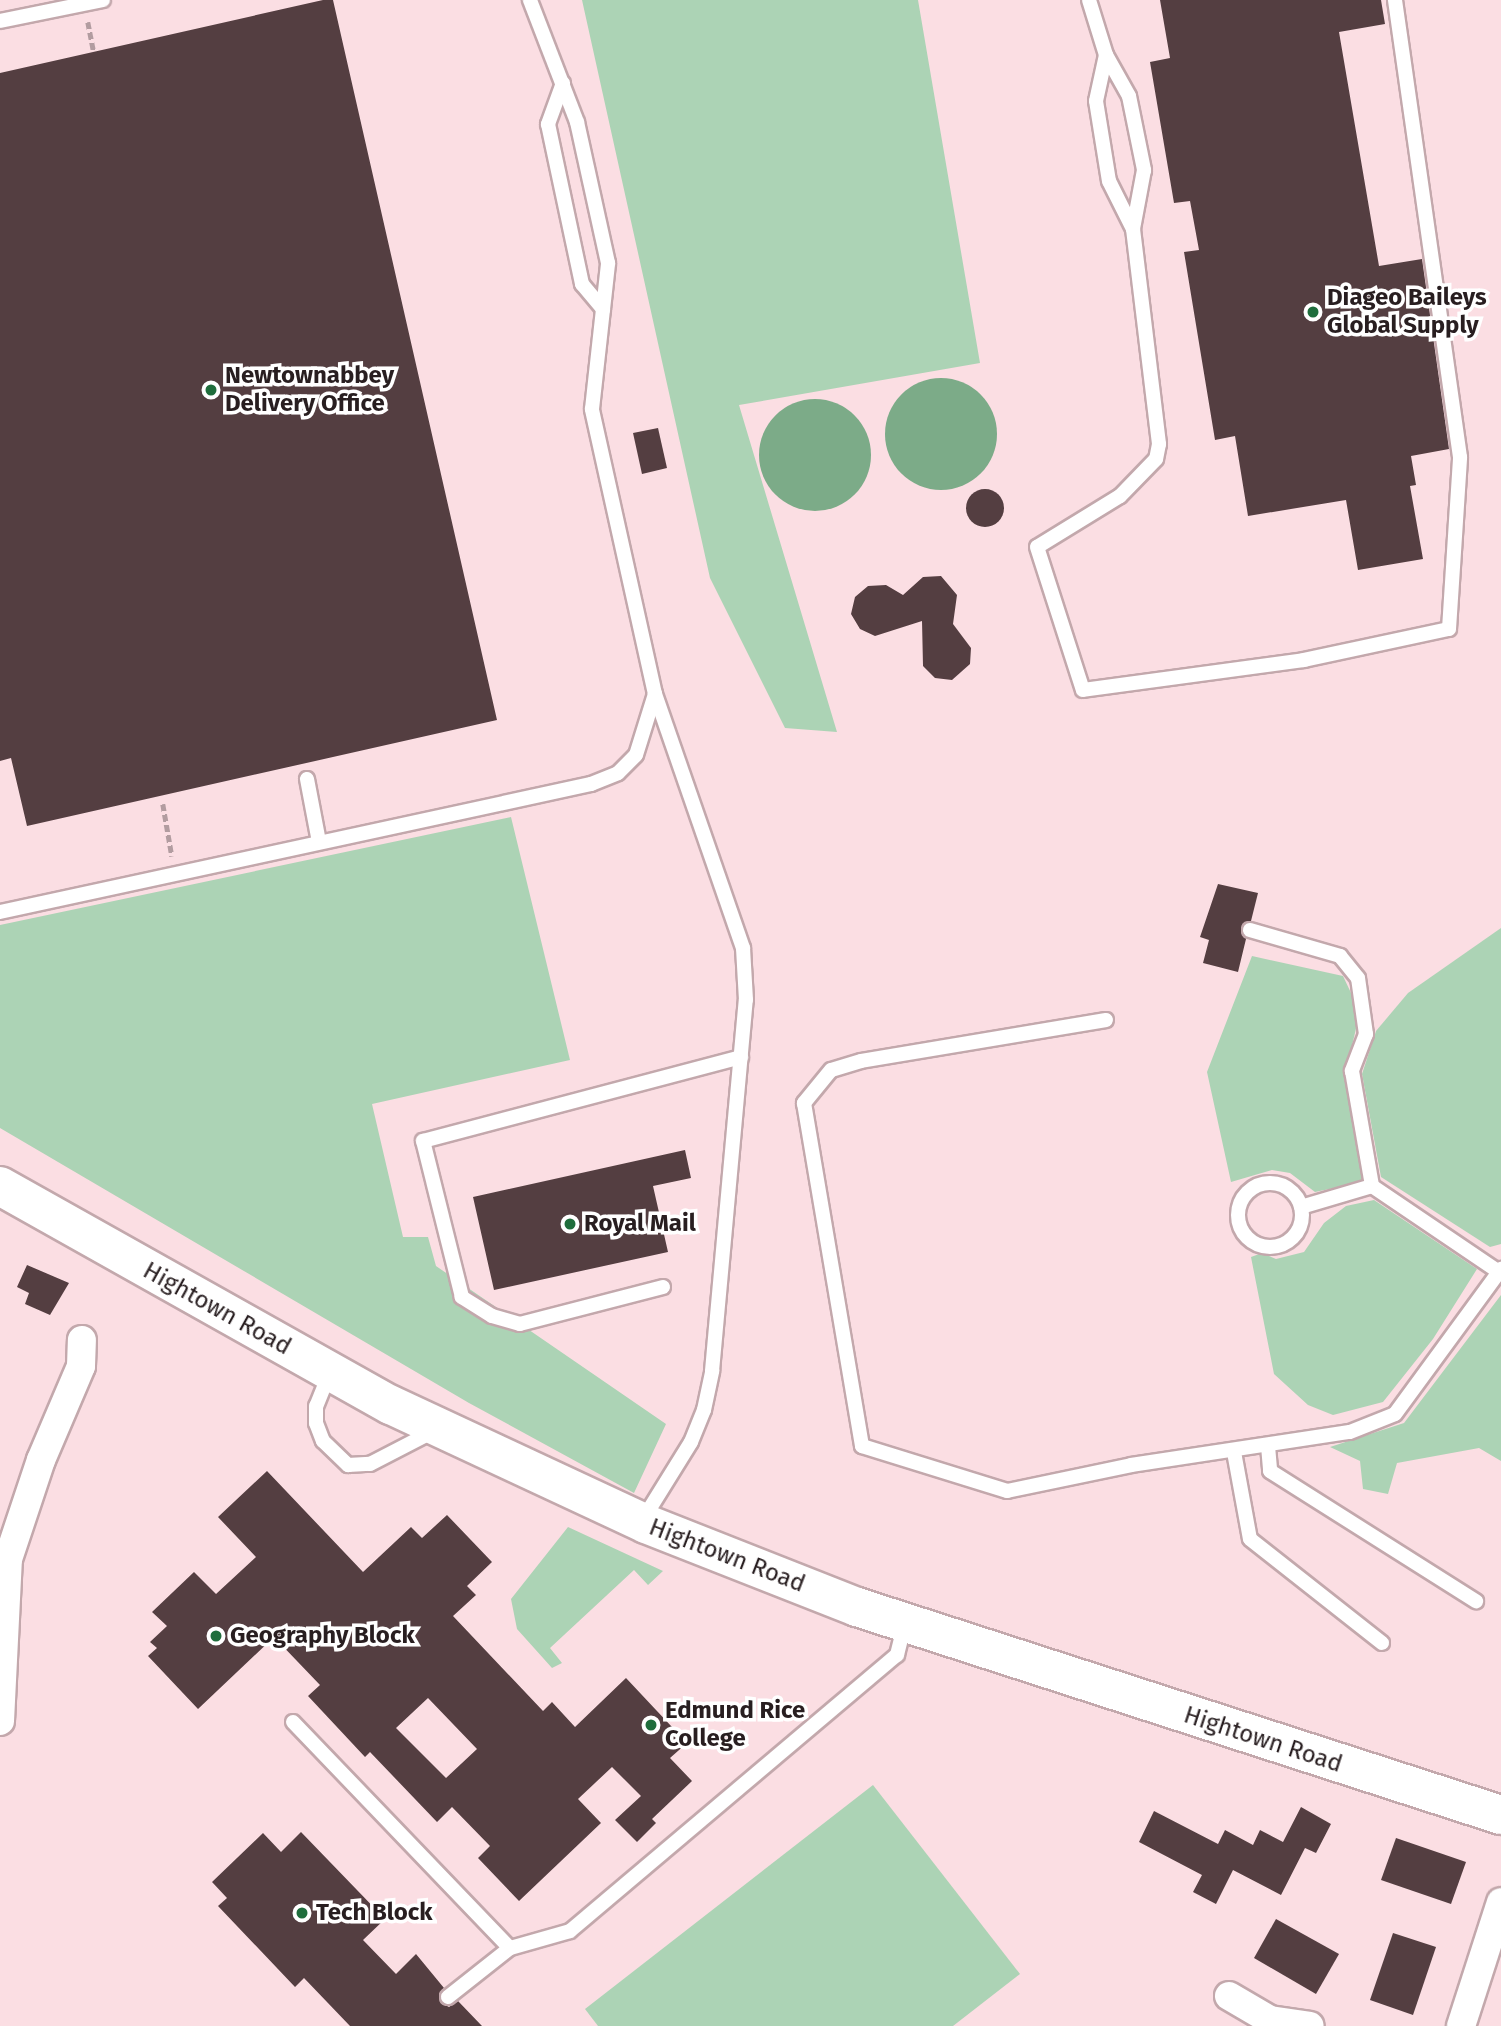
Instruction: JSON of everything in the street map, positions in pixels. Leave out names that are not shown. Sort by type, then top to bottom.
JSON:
[{"type":"main road","name":"Hightown Road","points":[[0,1186],[331,1372],[440,1428],[641,1522],[905,1622],[1501,1815]]},
{"type":"street","points":[[0,1721],[4,1559],[41,1460],[81,1366],[82,1340]]},
{"type":"street","points":[[1461,2026],[1501,1902]]},
{"type":"street","points":[[1229,1996],[1270,2020],[1310,2026]]},
{"type":"lane","points":[[0,22],[103,0]]},
{"type":"lane","points":[[530,0],[577,122],[608,263],[592,409],[655,694],[743,948],[746,1000],[712,1371],[705,1409],[680,1462],[641,1522]]},
{"type":"lane","points":[[544,0],[544,31]]},
{"type":"lane","points":[[1088,0],[1106,54],[1129,96],[1144,170],[1133,229],[1160,444],[1156,459],[1120,496],[1037,547],[1083,690],[1304,660],[1449,629],[1460,457],[1395,0]]},
{"type":"lane","points":[[1106,54],[1096,101],[1109,181],[1133,229]]},
{"type":"lane","points":[[563,83],[548,124],[582,284],[603,309]]},
{"type":"lane","points":[[0,912],[591,785],[618,774],[636,755],[655,694]]},
{"type":"lane","points":[[307,779],[318,842]]},
{"type":"lane","points":[[1106,1020],[861,1061],[831,1070],[804,1103],[862,1447],[1007,1491],[1130,1465],[1234,1452],[1350,1432],[1395,1413],[1500,1270],[1372,1186],[1352,1071],[1366,1034],[1358,978],[1340,956],[1250,930]]},
{"type":"lane","points":[[663,1287],[520,1324],[492,1315],[462,1297],[423,1141],[741,1057]]},
{"type":"lane","points":[[1269,1183],[1289,1190],[1301,1207],[1299,1227],[1276,1246],[1255,1244],[1238,1219],[1242,1198],[1269,1183]]},
{"type":"lane","points":[[1301,1207],[1372,1186]]},
{"type":"lane","points":[[331,1372],[316,1406],[316,1423],[323,1441],[348,1465],[370,1464],[440,1428]]},
{"type":"lane","points":[[1268,1446],[1270,1471],[1476,1601]]},
{"type":"lane","points":[[1234,1452],[1250,1539],[1382,1643]]},
{"type":"lane","points":[[448,1997],[510,1948],[570,1931],[897,1656],[905,1622]]},
{"type":"lane","points":[[293,1722],[510,1948]]},
{"type":"path","points":[[163,804],[175,874]]},
{"type":"shaded area","points":[[582,0],[918,0],[980,363],[739,405],[837,732],[785,728],[710,578]]},
{"type":"shaded area","points":[[941,378],[962,382],[981,394],[993,413],[997,434],[993,455],[981,474],[962,486],[941,490],[920,486],[901,474],[889,455],[885,434],[889,413],[901,394],[920,382]]},
{"type":"shaded area","points":[[815,399],[836,403],[855,415],[867,434],[871,455],[867,476],[855,495],[836,507],[815,511],[794,507],[775,495],[763,476],[759,455],[763,434],[775,415],[794,403]]},
{"type":"shaded area","points":[[511,817],[570,1060],[372,1104],[403,1237],[428,1237],[436,1266],[666,1424],[634,1493],[469,1403],[0,1128],[0,925]]},
{"type":"shaded area","points":[[1501,928],[1501,1244],[1490,1247],[1381,1177],[1362,1074],[1376,1031],[1408,993]]},
{"type":"shaded area","points":[[1252,956],[1343,976],[1360,1012],[1345,1075],[1363,1182],[1315,1192],[1290,1173],[1272,1170],[1231,1182],[1207,1072]]},
{"type":"shaded area","points":[[1374,1200],[1477,1269],[1433,1339],[1383,1402],[1333,1415],[1308,1405],[1274,1374],[1251,1257],[1262,1253],[1276,1259],[1304,1252],[1324,1223],[1346,1206]]},
{"type":"shaded area","points":[[1501,1295],[1501,1461],[1479,1448],[1397,1463],[1388,1494],[1363,1489],[1360,1461],[1330,1447],[1404,1423]]},
{"type":"shaded area","points":[[568,1527],[663,1571],[648,1585],[634,1570],[550,1648],[562,1663],[552,1668],[517,1629],[511,1599]]},
{"type":"shaded area","points":[[873,1785],[1020,1974],[953,2026],[598,2026],[585,2009]]},
{"type":"building","name":"Newtownabbey Delivery Office","points":[[323,0],[333,0],[497,720],[27,826],[11,758],[0,761],[0,73]]},
{"type":"building","name":"Diageo Baileys Global Supply","points":[[1160,0],[1381,0],[1385,24],[1339,32],[1379,266],[1422,259],[1449,449],[1411,456],[1416,485],[1410,486],[1423,559],[1358,570],[1346,500],[1248,516],[1235,436],[1215,440],[1184,252],[1199,250],[1190,201],[1174,203],[1150,62],[1170,58]]},
{"type":"building","points":[[658,428],[667,468],[642,474],[633,433]]},
{"type":"building","points":[[985,489],[998,495],[1004,508],[998,521],[985,527],[972,521],[966,508],[972,495]]},
{"type":"building","points":[[941,576],[957,595],[953,624],[971,648],[970,664],[952,680],[935,678],[923,666],[922,621],[875,636],[860,629],[851,614],[855,597],[868,586],[886,585],[903,595],[923,577]]},
{"type":"building","points":[[1218,884],[1258,893],[1251,921],[1241,928],[1246,939],[1238,972],[1203,963],[1209,940],[1200,937]]},
{"type":"building","name":"Royal Mail","points":[[685,1150],[691,1178],[653,1186],[668,1252],[494,1290],[473,1197]]},
{"type":"building","points":[[27,1265],[69,1283],[50,1315],[25,1304],[29,1293],[17,1287]]},
{"type":"building","points":[[267,1471],[363,1572],[411,1527],[422,1538],[447,1515],[492,1562],[467,1586],[476,1595],[453,1616],[543,1711],[552,1702],[575,1727],[626,1678],[687,1743],[670,1758],[692,1781],[652,1819],[656,1823],[637,1842],[615,1820],[641,1796],[612,1767],[578,1799],[601,1823],[519,1901],[478,1858],[490,1846],[452,1807],[437,1822],[370,1752],[365,1757],[308,1696],[320,1685],[274,1637],[198,1709],[148,1656],[157,1648],[150,1642],[167,1626],[152,1612],[194,1572],[216,1594],[256,1557],[218,1517]],"holes":[[[428,1698],[477,1749],[446,1778],[396,1728]]]},
{"type":"building","points":[[1301,1807],[1331,1824],[1316,1853],[1305,1848],[1281,1895],[1233,1870],[1216,1904],[1193,1892],[1202,1875],[1139,1842],[1154,1811],[1218,1844],[1225,1830],[1253,1845],[1260,1830],[1283,1842]]},
{"type":"building","name":"Tech Block","points":[[301,1832],[385,1919],[363,1940],[396,1974],[416,1954],[444,1988],[439,1994],[441,2003],[449,2007],[458,2001],[482,2026],[350,2026],[304,1978],[295,1987],[218,1906],[227,1898],[212,1882],[263,1833],[281,1852]]},
{"type":"building","points":[[1396,1838],[1466,1862],[1451,1904],[1381,1880]]},
{"type":"building","points":[[1276,1919],[1339,1954],[1316,1994],[1254,1958]]},
{"type":"building","points":[[1393,1933],[1436,1947],[1413,2015],[1370,2000]]},
{"type":"place","name":"Diageo Baileys Global Supply","points":[[1313,312]]},
{"type":"place","name":"Newtownabbey Delivery Office","points":[[211,390]]},
{"type":"place","name":"Royal Mail","points":[[570,1224]]},
{"type":"place","name":"Geography Block","points":[[216,1636]]},
{"type":"place","name":"Edmund Rice College","points":[[651,1725]]},
{"type":"place","name":"Tech Block","points":[[302,1913]]}]
